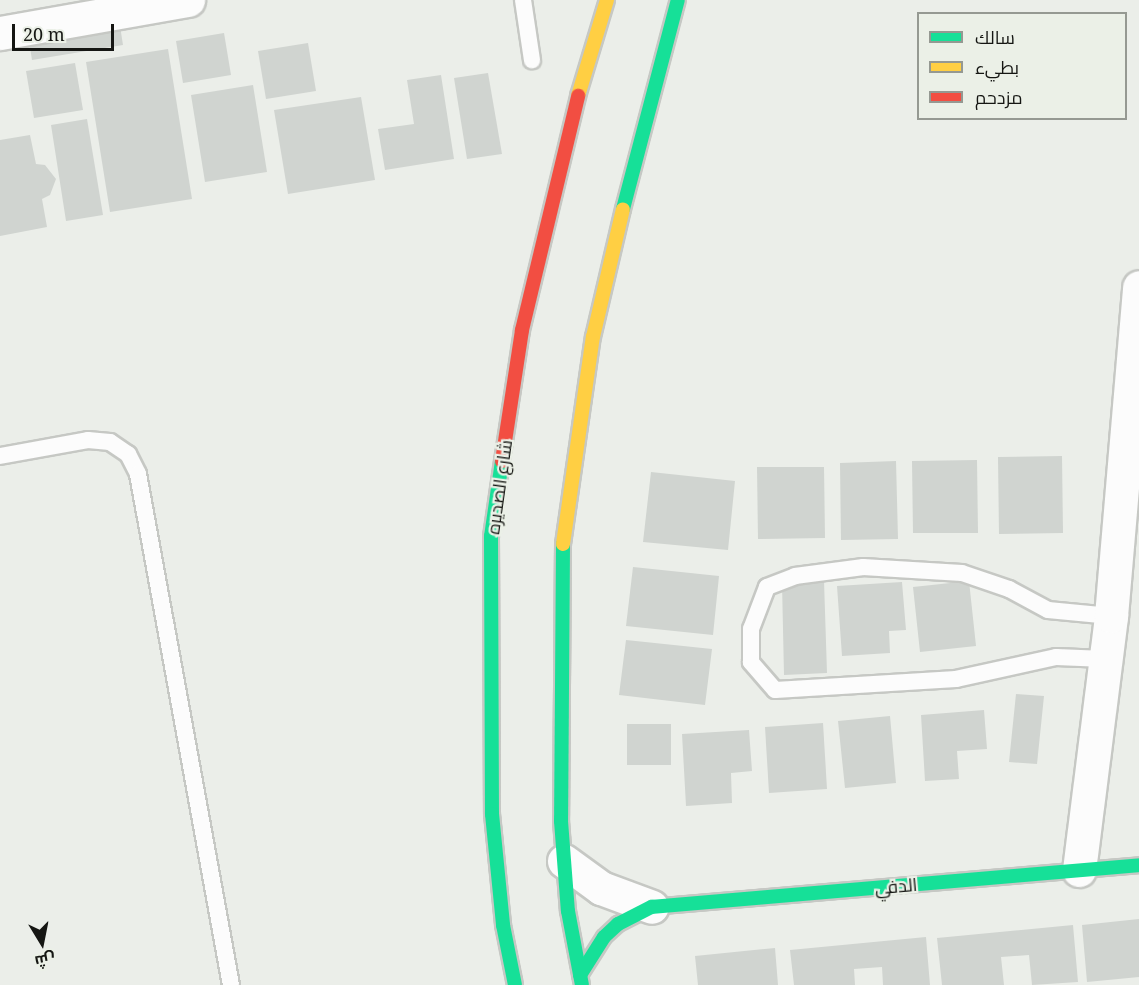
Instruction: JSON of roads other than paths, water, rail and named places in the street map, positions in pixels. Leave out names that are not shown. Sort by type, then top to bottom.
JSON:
[{"type":"main road","name":"شارع الصديره","points":[[515,985],[503,925],[492,814],[490,536],[522,330],[575,106],[607,0]]},
{"type":"main road","points":[[581,980],[564,861],[561,821],[563,535],[593,338],[635,156],[678,0]]},
{"type":"main road","name":"الدفي","points":[[581,980],[604,937],[618,924],[652,907],[1139,865]]},
{"type":"street","points":[[0,33],[188,0]]},
{"type":"street","points":[[1079,870],[1111,616],[1139,287]]},
{"type":"street","name":"الدفي","points":[[564,861],[601,888],[652,907]]},
{"type":"lane","points":[[523,0],[532,60]]},
{"type":"lane","points":[[0,456],[88,440],[110,442],[128,454],[138,474],[231,985]]},
{"type":"lane","points":[[1105,660],[1056,657],[956,679],[775,690],[751,662],[751,629],[767,587],[795,576],[863,567],[962,573],[1010,589],[1048,610],[1111,616]]}]
